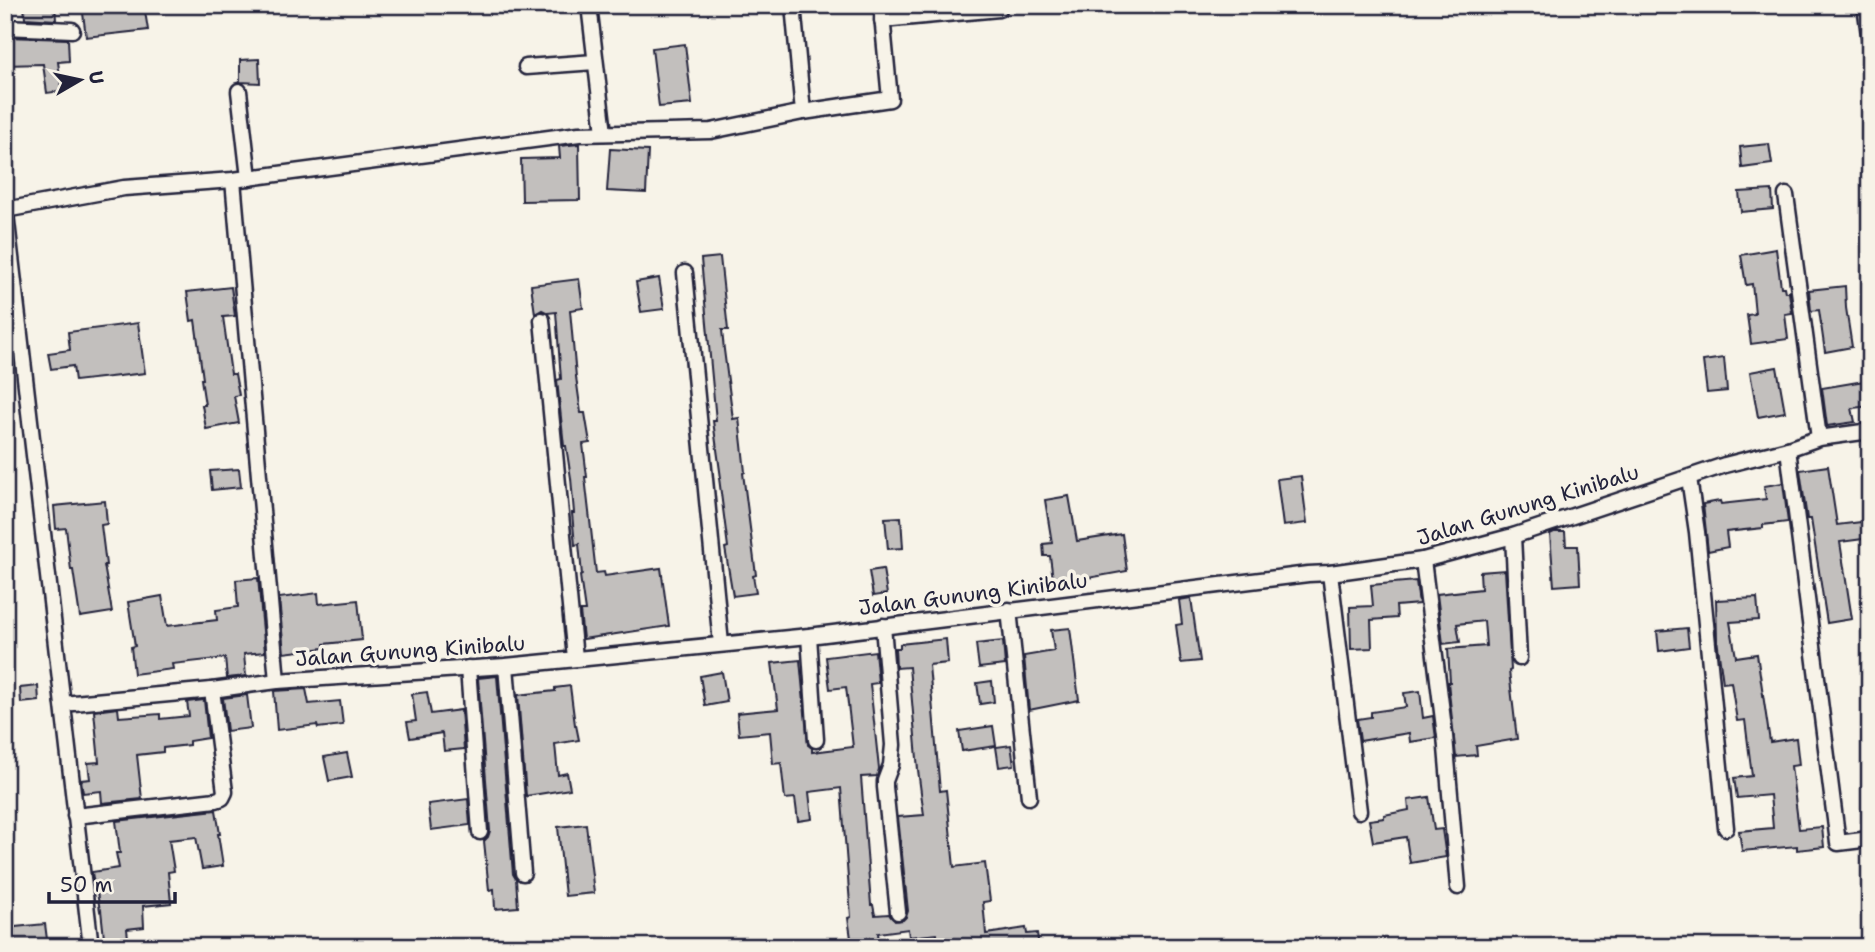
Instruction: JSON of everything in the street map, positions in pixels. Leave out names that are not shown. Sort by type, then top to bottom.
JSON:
[{"type":"street","points":[[589,5],[604,133]]},
{"type":"street","points":[[793,5],[803,112]]},
{"type":"street","points":[[1865,5],[1870,42]]},
{"type":"street","points":[[91,947],[5,208],[124,188],[233,180],[579,134],[711,131],[803,112],[890,99],[881,13],[999,9]]},
{"type":"street","points":[[5,27],[72,30]]},
{"type":"street","points":[[526,67],[595,62]]},
{"type":"street","points":[[239,91],[249,178]]},
{"type":"street","points":[[233,180],[278,681]]},
{"type":"street","points":[[1786,195],[1819,438]]},
{"type":"street","points":[[685,274],[720,644]]},
{"type":"street","points":[[542,320],[575,658]]},
{"type":"street","name":"Jalan Gunung Kinibalu","points":[[63,704],[278,681],[506,666],[809,636],[1423,560],[1513,536],[1725,465],[1819,438],[1870,431]]},
{"type":"street","points":[[1788,449],[1838,843],[1870,839]]},
{"type":"street","points":[[1689,478],[1698,532],[1726,828]]},
{"type":"street","points":[[1513,536],[1520,658]]},
{"type":"street","points":[[1423,560],[1445,736],[1458,887]]},
{"type":"street","points":[[1330,573],[1359,811]]},
{"type":"street","points":[[1009,610],[1029,797]]},
{"type":"street","points":[[883,626],[893,745],[885,788],[898,912]]},
{"type":"street","points":[[809,636],[816,740]]},
{"type":"street","points":[[506,666],[523,873]]},
{"type":"street","points":[[468,668],[480,832]]},
{"type":"street","points":[[75,817],[222,798],[225,792],[212,690]]},
{"type":"building","points":[[24,5],[55,5],[56,20],[25,18]]},
{"type":"building","points":[[82,5],[95,5],[96,12],[144,5],[148,30],[86,37]]},
{"type":"building","points":[[5,37],[68,39],[69,61],[58,62],[62,91],[47,93],[43,64],[5,65]]},
{"type":"building","points":[[685,44],[692,104],[659,107],[652,48]]},
{"type":"building","points":[[259,59],[260,83],[240,82],[240,60]]},
{"type":"building","points":[[579,144],[580,200],[522,201],[521,159],[560,158],[559,146]]},
{"type":"building","points":[[1769,144],[1772,164],[1742,168],[1740,147]]},
{"type":"building","points":[[610,149],[648,151],[646,193],[607,191]]},
{"type":"building","points":[[1772,190],[1773,209],[1741,212],[1739,192]]},
{"type":"building","points":[[1776,249],[1781,287],[1784,287],[1785,292],[1789,292],[1792,313],[1785,314],[1788,339],[1751,344],[1747,315],[1755,314],[1752,284],[1746,285],[1741,255]]},
{"type":"building","points":[[720,257],[728,330],[722,330],[724,350],[733,419],[739,418],[756,575],[753,576],[756,593],[733,596],[725,548],[728,547],[713,421],[716,421],[701,259]]},
{"type":"building","points":[[659,278],[664,309],[641,312],[636,282]]},
{"type":"building","points":[[579,279],[583,308],[570,310],[581,413],[585,413],[590,443],[583,444],[596,573],[604,572],[605,576],[661,568],[669,626],[583,639],[580,611],[585,611],[579,544],[575,545],[571,478],[564,446],[557,380],[561,379],[556,312],[548,313],[542,310],[535,314],[531,285]]},
{"type":"building","points":[[1845,286],[1852,347],[1825,352],[1819,310],[1811,311],[1809,290]]},
{"type":"building","points":[[231,287],[235,316],[223,317],[231,374],[235,374],[239,395],[234,396],[239,423],[206,429],[195,320],[191,321],[187,292]]},
{"type":"building","points":[[138,323],[145,373],[75,381],[73,366],[51,369],[48,353],[70,350],[68,332]]},
{"type":"building","points":[[1724,358],[1727,391],[1707,393],[1703,361]]},
{"type":"building","points":[[1777,367],[1785,412],[1758,417],[1750,372]]},
{"type":"building","points":[[1870,380],[1870,406],[1852,408],[1855,422],[1827,426],[1822,388]]},
{"type":"building","points":[[1828,466],[1837,525],[1870,521],[1870,538],[1840,542],[1852,619],[1827,623],[1811,519],[1807,519],[1800,470]]},
{"type":"building","points":[[239,469],[241,487],[212,490],[210,471]]},
{"type":"building","points":[[1301,476],[1307,523],[1283,526],[1277,479]]},
{"type":"building","points":[[1783,483],[1788,522],[1726,532],[1728,547],[1708,551],[1703,504],[1766,499],[1764,486]]},
{"type":"building","points":[[1069,496],[1077,541],[1122,534],[1127,571],[1077,580],[1078,584],[1054,587],[1050,556],[1044,556],[1043,544],[1052,543],[1045,500]]},
{"type":"building","points":[[105,501],[107,524],[101,525],[112,612],[80,617],[66,528],[56,529],[54,506]]},
{"type":"building","points":[[901,517],[903,548],[888,549],[885,518]]},
{"type":"building","points":[[1565,532],[1566,546],[1578,546],[1580,584],[1554,586],[1550,534]]},
{"type":"building","points":[[883,569],[887,594],[873,596],[869,571]]},
{"type":"building","points":[[1505,570],[1509,671],[1517,739],[1476,746],[1477,755],[1456,757],[1448,682],[1448,649],[1486,646],[1484,621],[1457,624],[1460,642],[1443,644],[1437,594],[1481,589],[1480,572]]},
{"type":"building","points":[[258,578],[265,652],[244,654],[246,676],[227,678],[225,658],[172,664],[173,669],[134,674],[131,647],[135,646],[128,602],[162,596],[167,626],[217,620],[216,610],[238,607],[236,580]]},
{"type":"building","points":[[1416,581],[1419,604],[1396,606],[1397,618],[1371,620],[1372,648],[1351,649],[1350,607],[1373,606],[1371,585]]},
{"type":"building","points":[[318,593],[319,604],[358,600],[362,640],[324,644],[324,648],[284,653],[279,598]]},
{"type":"building","points":[[1191,598],[1200,661],[1181,663],[1176,625],[1182,624],[1179,600]]},
{"type":"building","points":[[1757,598],[1759,620],[1730,622],[1736,657],[1757,654],[1770,742],[1796,738],[1799,765],[1791,766],[1799,829],[1822,827],[1824,847],[1797,850],[1797,846],[1742,851],[1739,831],[1773,828],[1770,795],[1737,798],[1734,778],[1752,776],[1745,720],[1737,721],[1731,682],[1723,683],[1717,639],[1716,600]]},
{"type":"building","points":[[1070,628],[1079,700],[1029,710],[1024,656],[1054,651],[1051,630]]},
{"type":"building","points":[[1687,628],[1689,647],[1659,651],[1657,631]]},
{"type":"building","points":[[946,639],[948,663],[929,665],[940,791],[946,790],[954,867],[985,863],[990,901],[983,902],[986,934],[1026,928],[1027,934],[1037,933],[1039,947],[981,947],[980,943],[938,947],[937,934],[909,937],[908,929],[878,933],[879,941],[852,945],[848,918],[851,917],[841,788],[809,792],[812,819],[798,821],[795,798],[785,799],[781,763],[773,764],[770,732],[739,735],[737,713],[778,709],[772,663],[800,660],[808,745],[812,752],[853,747],[846,687],[830,689],[826,657],[875,651],[878,683],[870,684],[879,769],[877,776],[861,777],[871,905],[875,915],[889,914],[895,921],[903,920],[908,911],[898,817],[924,815],[909,667],[896,668],[895,648],[900,648],[900,644]]},
{"type":"building","points":[[1003,641],[1005,665],[979,668],[976,644]]},
{"type":"building","points":[[722,672],[727,702],[705,706],[700,676]]},
{"type":"building","points":[[497,676],[518,907],[495,909],[494,889],[489,890],[484,841],[490,831],[478,678]]},
{"type":"building","points":[[992,681],[994,702],[980,704],[977,683]]},
{"type":"building","points":[[38,686],[39,701],[21,703],[20,688]]},
{"type":"building","points":[[570,686],[579,740],[555,744],[558,775],[567,773],[570,789],[526,796],[518,695],[555,691],[555,688]]},
{"type":"building","points":[[306,689],[309,704],[340,701],[343,725],[277,730],[274,691]]},
{"type":"building","points":[[1420,691],[1423,718],[1433,716],[1436,738],[1410,742],[1409,733],[1360,741],[1357,719],[1371,717],[1371,712],[1406,707],[1404,693]]},
{"type":"building","points":[[427,692],[431,714],[461,710],[464,749],[444,751],[442,733],[410,738],[407,722],[416,721],[412,694]]},
{"type":"building","points":[[247,695],[251,728],[227,731],[223,698]]},
{"type":"building","points":[[204,700],[208,738],[189,741],[189,745],[163,748],[163,752],[137,755],[142,799],[102,803],[101,791],[83,793],[81,780],[90,779],[88,763],[99,762],[94,711],[118,708],[119,717],[160,714],[160,719],[189,716],[187,702]]},
{"type":"building","points":[[993,726],[996,746],[962,751],[959,731]]},
{"type":"building","points":[[1011,745],[1014,765],[999,767],[996,747]]},
{"type":"building","points":[[347,753],[352,777],[329,781],[324,757]]},
{"type":"building","points":[[1429,797],[1434,830],[1442,829],[1446,857],[1410,863],[1406,837],[1373,842],[1369,820],[1409,810],[1408,800]]},
{"type":"building","points":[[468,799],[470,825],[431,830],[428,804]]},
{"type":"building","points":[[216,810],[223,866],[202,869],[196,837],[169,840],[174,871],[168,872],[171,903],[143,906],[144,927],[127,929],[129,947],[105,947],[101,910],[92,872],[119,868],[116,821]]},
{"type":"building","points":[[586,824],[594,893],[565,896],[558,827]]},
{"type":"building","points":[[45,924],[48,947],[5,947],[5,928]]}]
